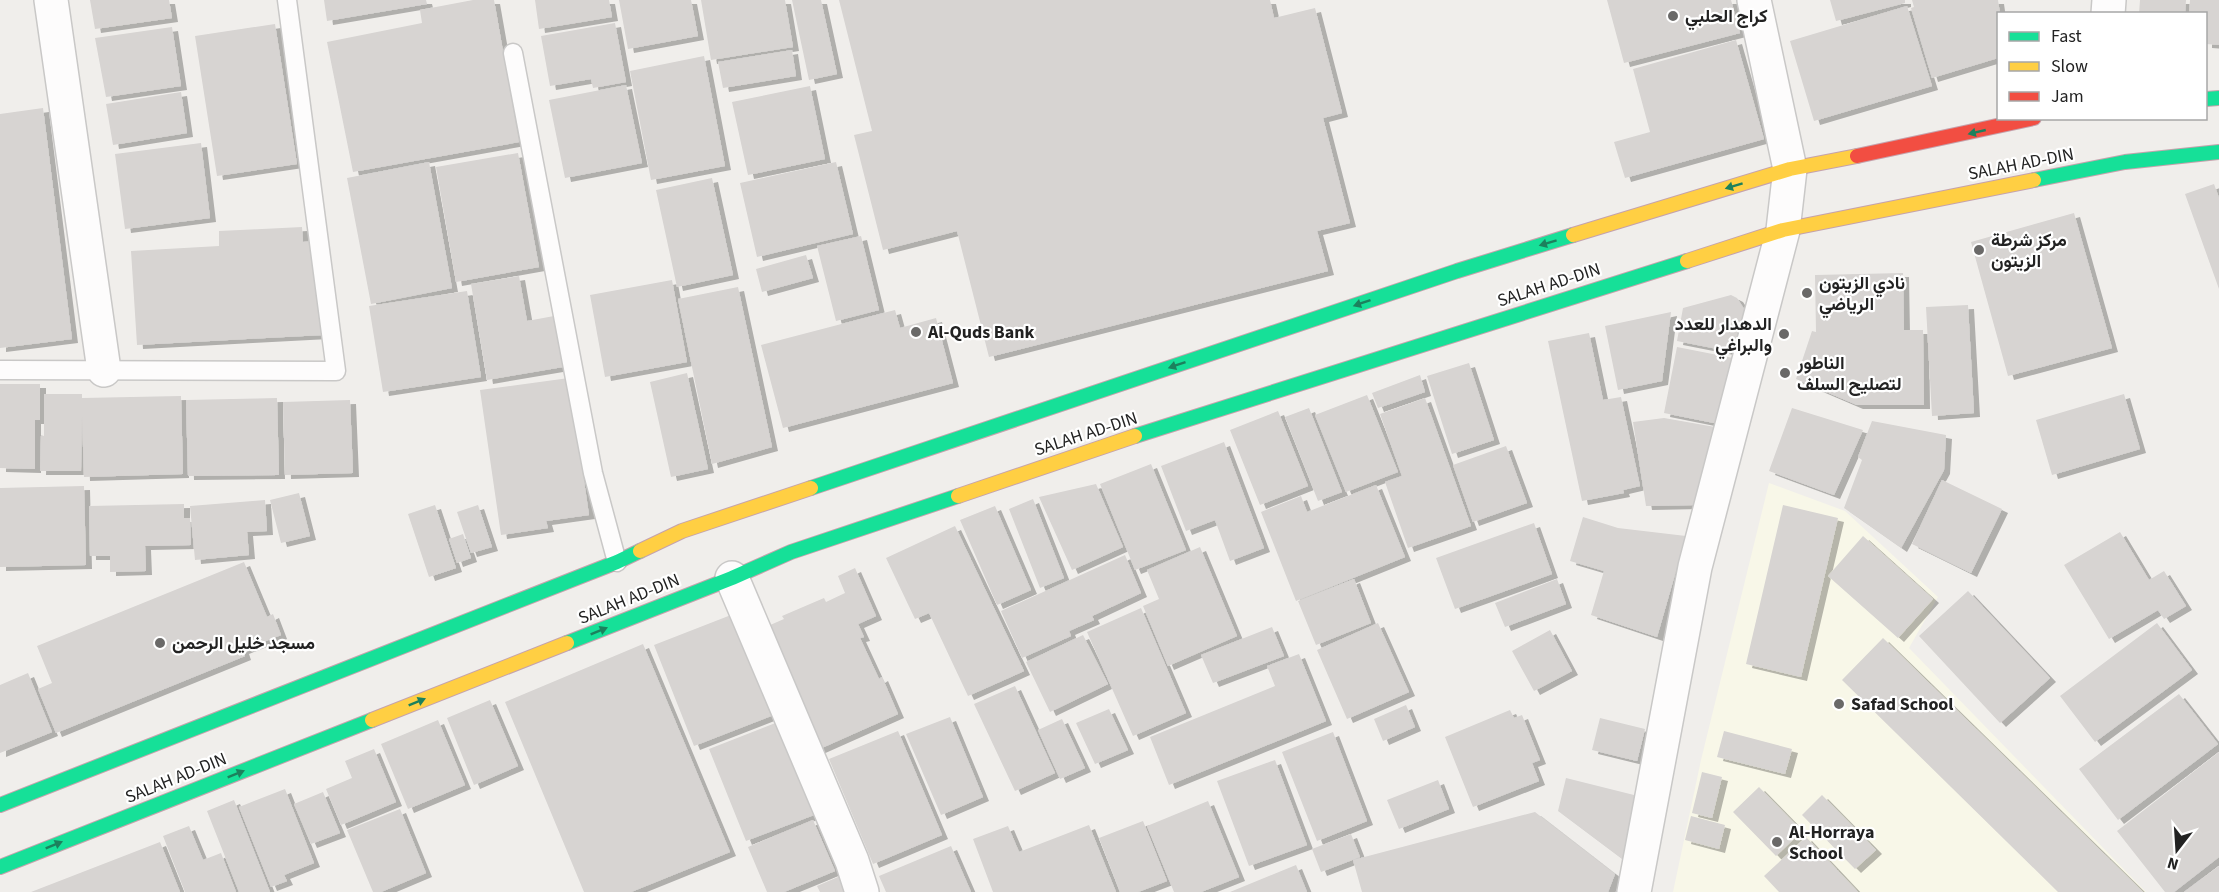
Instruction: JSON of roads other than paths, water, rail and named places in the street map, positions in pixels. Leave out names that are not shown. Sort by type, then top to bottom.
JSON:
[{"type":"highway","name":"SALAH AD-DIN","points":[[0,805],[616,562],[682,531],[1457,271],[1790,169],[2025,120]]},
{"type":"highway","name":"SALAH AD-DIN","points":[[0,867],[732,578],[791,552],[1131,437],[1783,230],[2125,162],[2219,152]]},
{"type":"street","points":[[51,0],[104,370]]},
{"type":"street","points":[[1634,892],[1695,567],[1783,230],[1790,169],[1754,0]]},
{"type":"street","points":[[732,578],[852,861],[862,892]]},
{"type":"lane","points":[[0,369],[336,371],[287,0]]},
{"type":"lane","points":[[513,53],[593,473],[616,562]]},
{"type":"place","name":"كراج الحلبي","points":[[1673,16]]},
{"type":"place","name":"مركز شرطة الزيتون","points":[[1979,250]]},
{"type":"place","name":"نادي الزيتون الرياضي","points":[[1807,293]]},
{"type":"place","name":"Al-Quds Bank","points":[[916,332]]},
{"type":"place","name":"الدهدار للعدد والبراغي","points":[[1784,334]]},
{"type":"place","name":"الناطور لتصليح السلف","points":[[1785,373]]},
{"type":"place","name":"مسجد خليل الرحمن","points":[[160,643]]},
{"type":"place","name":"Safad School","points":[[1839,704]]},
{"type":"place","name":"Al-Horraya School","points":[[1777,842]]}]
